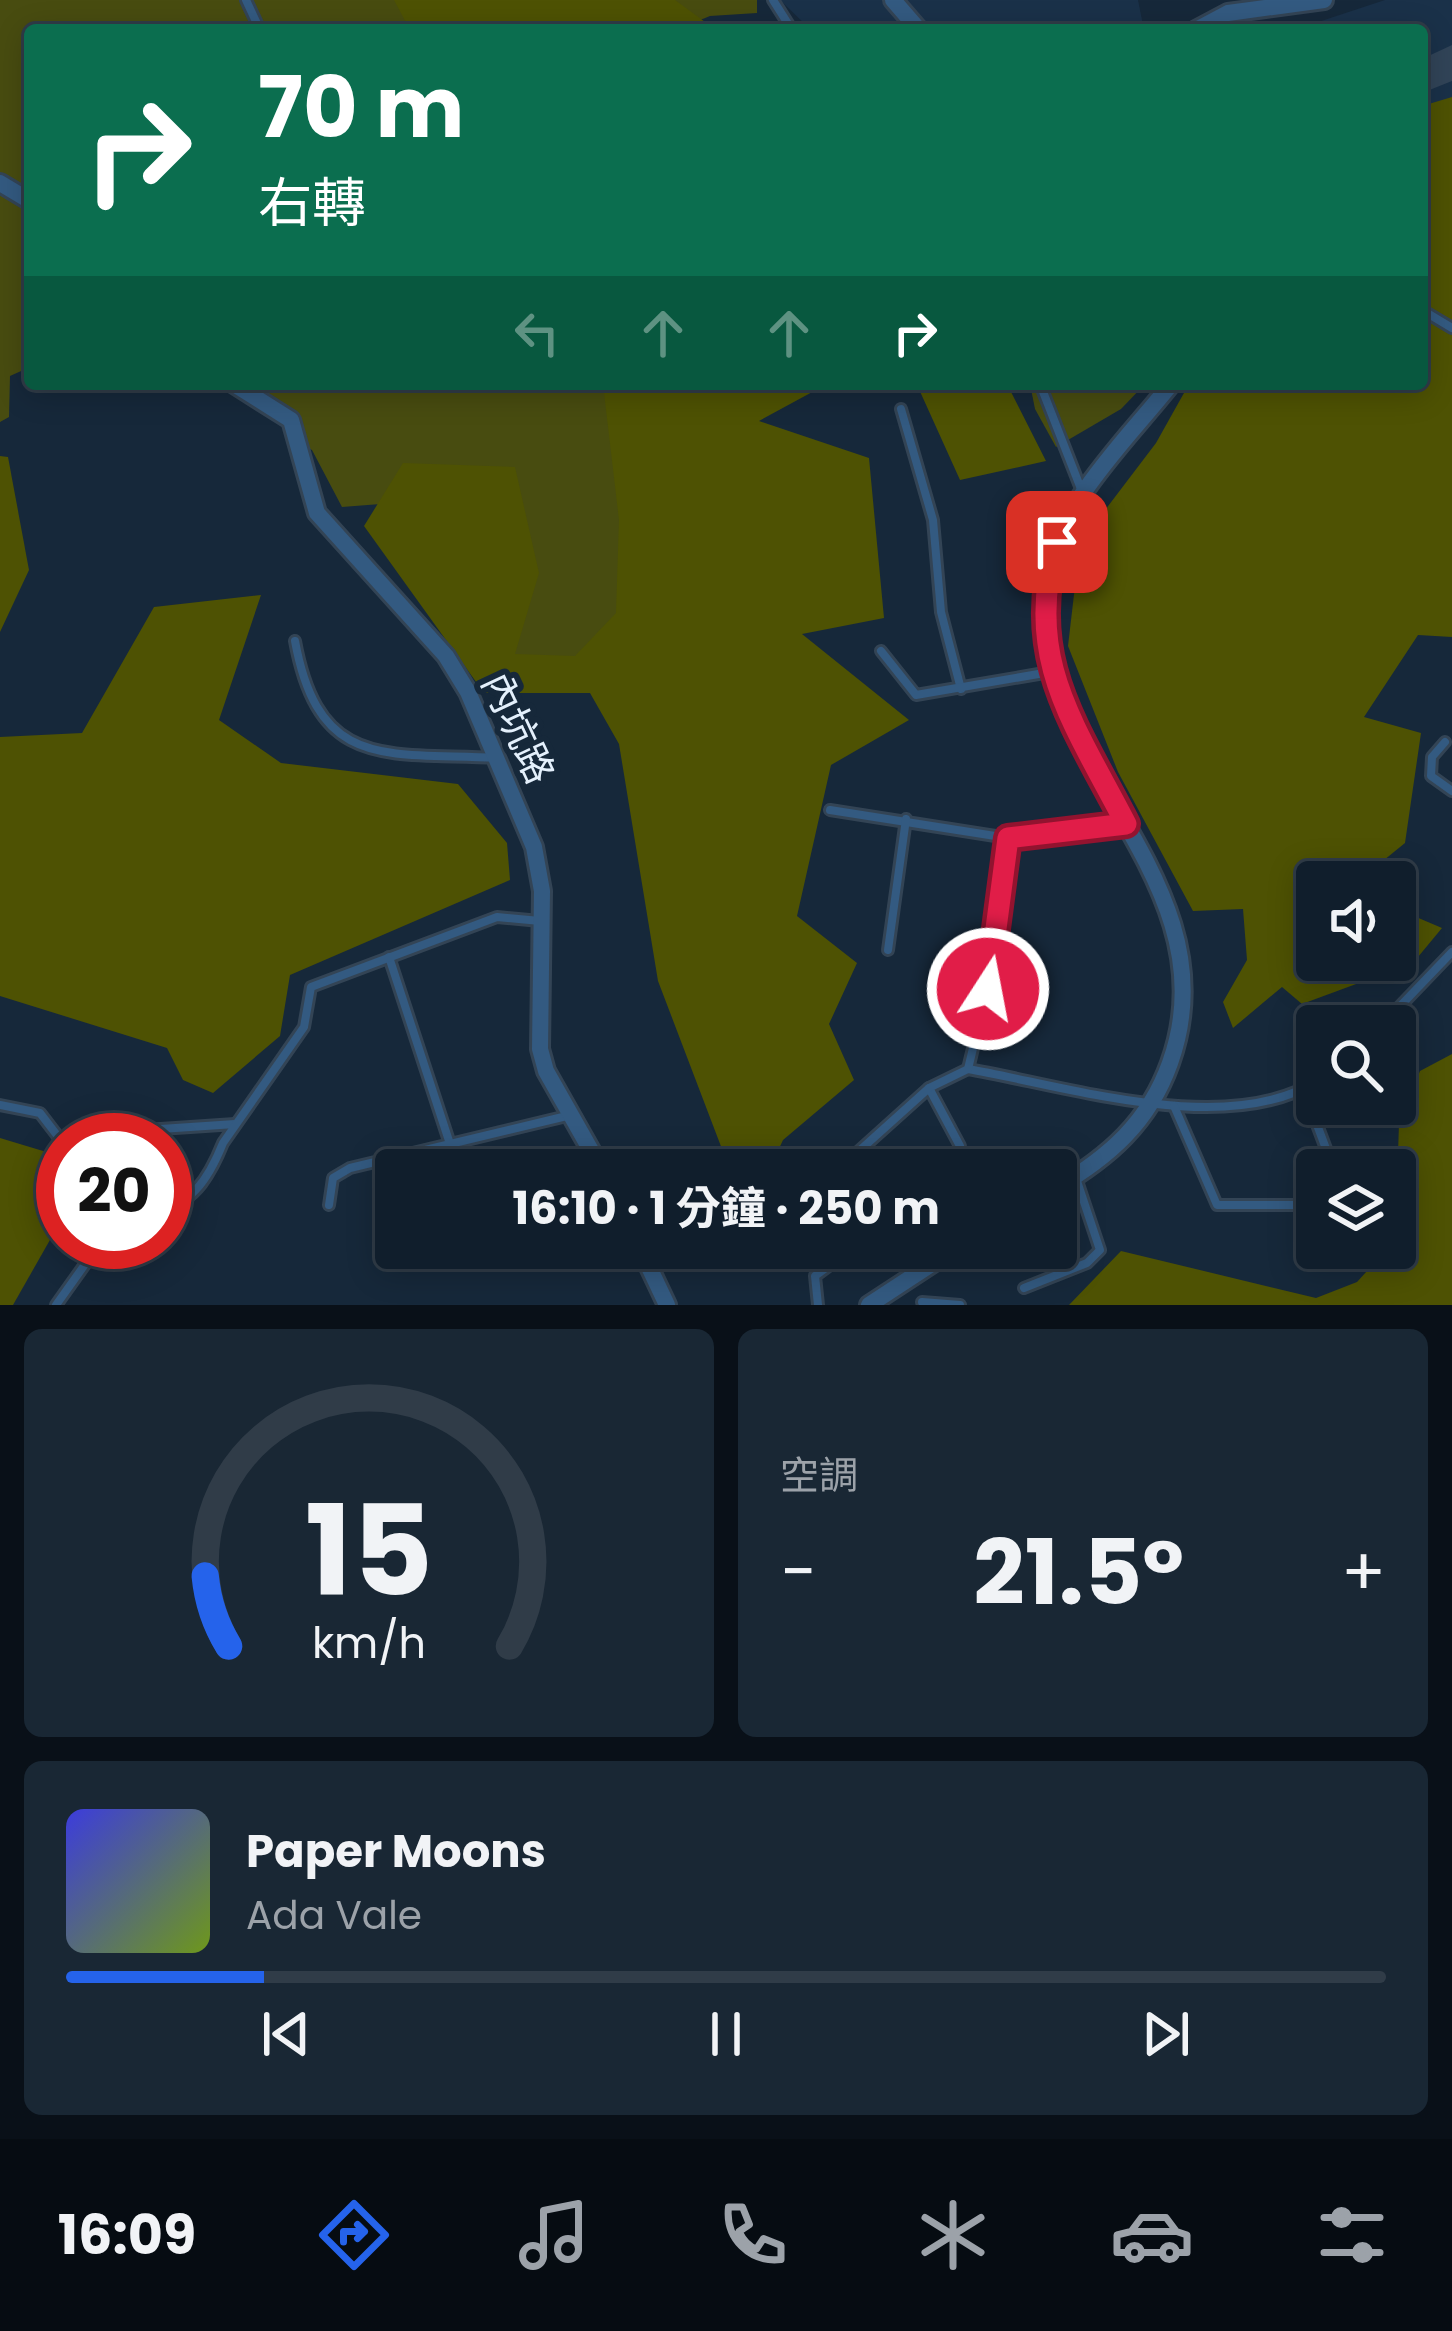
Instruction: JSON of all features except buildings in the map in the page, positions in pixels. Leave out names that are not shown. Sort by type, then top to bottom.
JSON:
[{"type":"street","points":[[892,0],[914,24]]},
{"type":"street","points":[[1207,24],[1228,13],[1324,0]]},
{"type":"street","name":"內坑路","points":[[246,390],[291,420],[317,513],[446,656],[498,758],[534,847],[542,921],[540,1048],[546,1072],[591,1149]]},
{"type":"street","points":[[1077,1176],[1135,1129],[1154,1102],[1179,1037],[1186,995],[1168,904],[1051,672],[1042,618],[1045,580],[1057,542],[1083,496],[1167,390]]},
{"type":"street","points":[[650,1269],[667,1305]]},
{"type":"street","points":[[869,1305],[924,1269]]},
{"type":"lane","points":[[1042,390],[1083,496]]},
{"type":"lane","points":[[901,409],[933,520],[941,612],[961,689]]},
{"type":"lane","points":[[295,641],[308,690],[334,734],[345,742],[373,750],[498,758]]},
{"type":"lane","points":[[881,651],[916,695],[1051,672]]},
{"type":"lane","points":[[1445,742],[1432,757],[1432,776],[1452,791]]},
{"type":"lane","points":[[830,810],[1008,838],[1126,824]]},
{"type":"lane","points":[[888,950],[905,819]]},
{"type":"lane","points":[[968,1069],[997,949],[1008,838]]},
{"type":"lane","points":[[192,1193],[304,1027],[311,987],[497,917],[542,921]]},
{"type":"lane","points":[[1401,1005],[1452,952]]},
{"type":"lane","points":[[389,957],[451,1147]]},
{"type":"lane","points":[[861,1149],[929,1088],[968,1069],[1174,1106],[1241,1106],[1296,1092]]},
{"type":"lane","points":[[929,1088],[960,1146]]},
{"type":"lane","points":[[0,1105],[40,1113]]},
{"type":"lane","points":[[1174,1106],[1217,1205],[1296,1205]]},
{"type":"lane","points":[[329,1205],[333,1178],[350,1168],[573,1115]]},
{"type":"lane","points":[[192,1127],[237,1124]]},
{"type":"lane","points":[[1077,1180],[1100,1250],[1077,1268]]},
{"type":"lane","points":[[56,1305],[82,1269]]},
{"type":"lane","points":[[818,1305],[815,1276],[824,1269]]},
{"type":"lane","points":[[1024,1288],[1074,1269]]},
{"type":"lane","points":[[902,1283],[922,1304],[960,1305]]},
{"type":"shaded area","points":[[394,0],[675,0],[708,24],[407,24]]},
{"type":"shaded area","points":[[780,0],[1138,0],[1143,24],[805,24]]},
{"type":"shaded area","points":[[1385,0],[1452,0],[1452,359],[1428,348],[1428,24],[1312,24]]},
{"type":"shaded area","points":[[1452,97],[1452,637],[1418,635],[1364,717],[1421,733],[1405,843],[1383,861],[1296,861],[1296,981],[1364,981],[1302,1004],[1282,987],[1233,1028],[1223,1002],[1247,960],[1243,909],[1193,911],[1118,772],[1068,646],[1080,543],[1156,443],[1186,390],[1428,390],[1428,104]]},
{"type":"shaded area","points":[[604,390],[816,390],[759,421],[869,458],[884,618],[802,634],[909,720],[831,765],[797,916],[857,963],[829,1024],[854,1080],[783,1140],[779,1149],[722,1149],[658,981],[619,744],[590,693],[484,693],[364,526],[403,463],[515,467],[539,573],[515,654],[575,656],[616,613],[619,520]]},
{"type":"shaded area","points":[[919,390],[1010,390],[1046,461],[960,480]]},
{"type":"shaded area","points":[[0,456],[8,457],[29,570],[0,632]]},
{"type":"shaded area","points":[[261,595],[219,720],[281,763],[458,784],[507,843],[510,880],[290,975],[280,1036],[213,1093],[183,1080],[167,1048],[0,996],[0,737],[82,733],[154,607]]},
{"type":"shaded area","points":[[1416,917],[1442,928],[1416,959]]},
{"type":"shaded area","points":[[1452,1054],[1452,1305],[1069,1305],[1121,1251],[1316,1298],[1357,1282],[1369,1269],[1416,1269],[1416,1149],[1398,1149],[1399,1125],[1416,1125],[1420,1071]]},
{"type":"shaded area","points":[[0,1138],[36,1149],[36,1265],[13,1305],[0,1305]]},
{"type":"green space","points":[[0,0],[757,0],[757,13],[710,16],[691,24],[24,24],[24,370],[10,376],[9,417],[0,422]]},
{"type":"green space","points":[[635,390],[648,448],[607,674],[497,671],[496,495],[342,507],[312,450],[294,441],[266,392]]},
{"type":"green space","points":[[1031,390],[1139,390],[1121,409],[1056,447],[1035,409]]},
{"type":"route","points":[[988,989],[997,949],[1008,838],[1126,824],[1060,697],[1046,658],[1045,580],[1057,542]]}]
